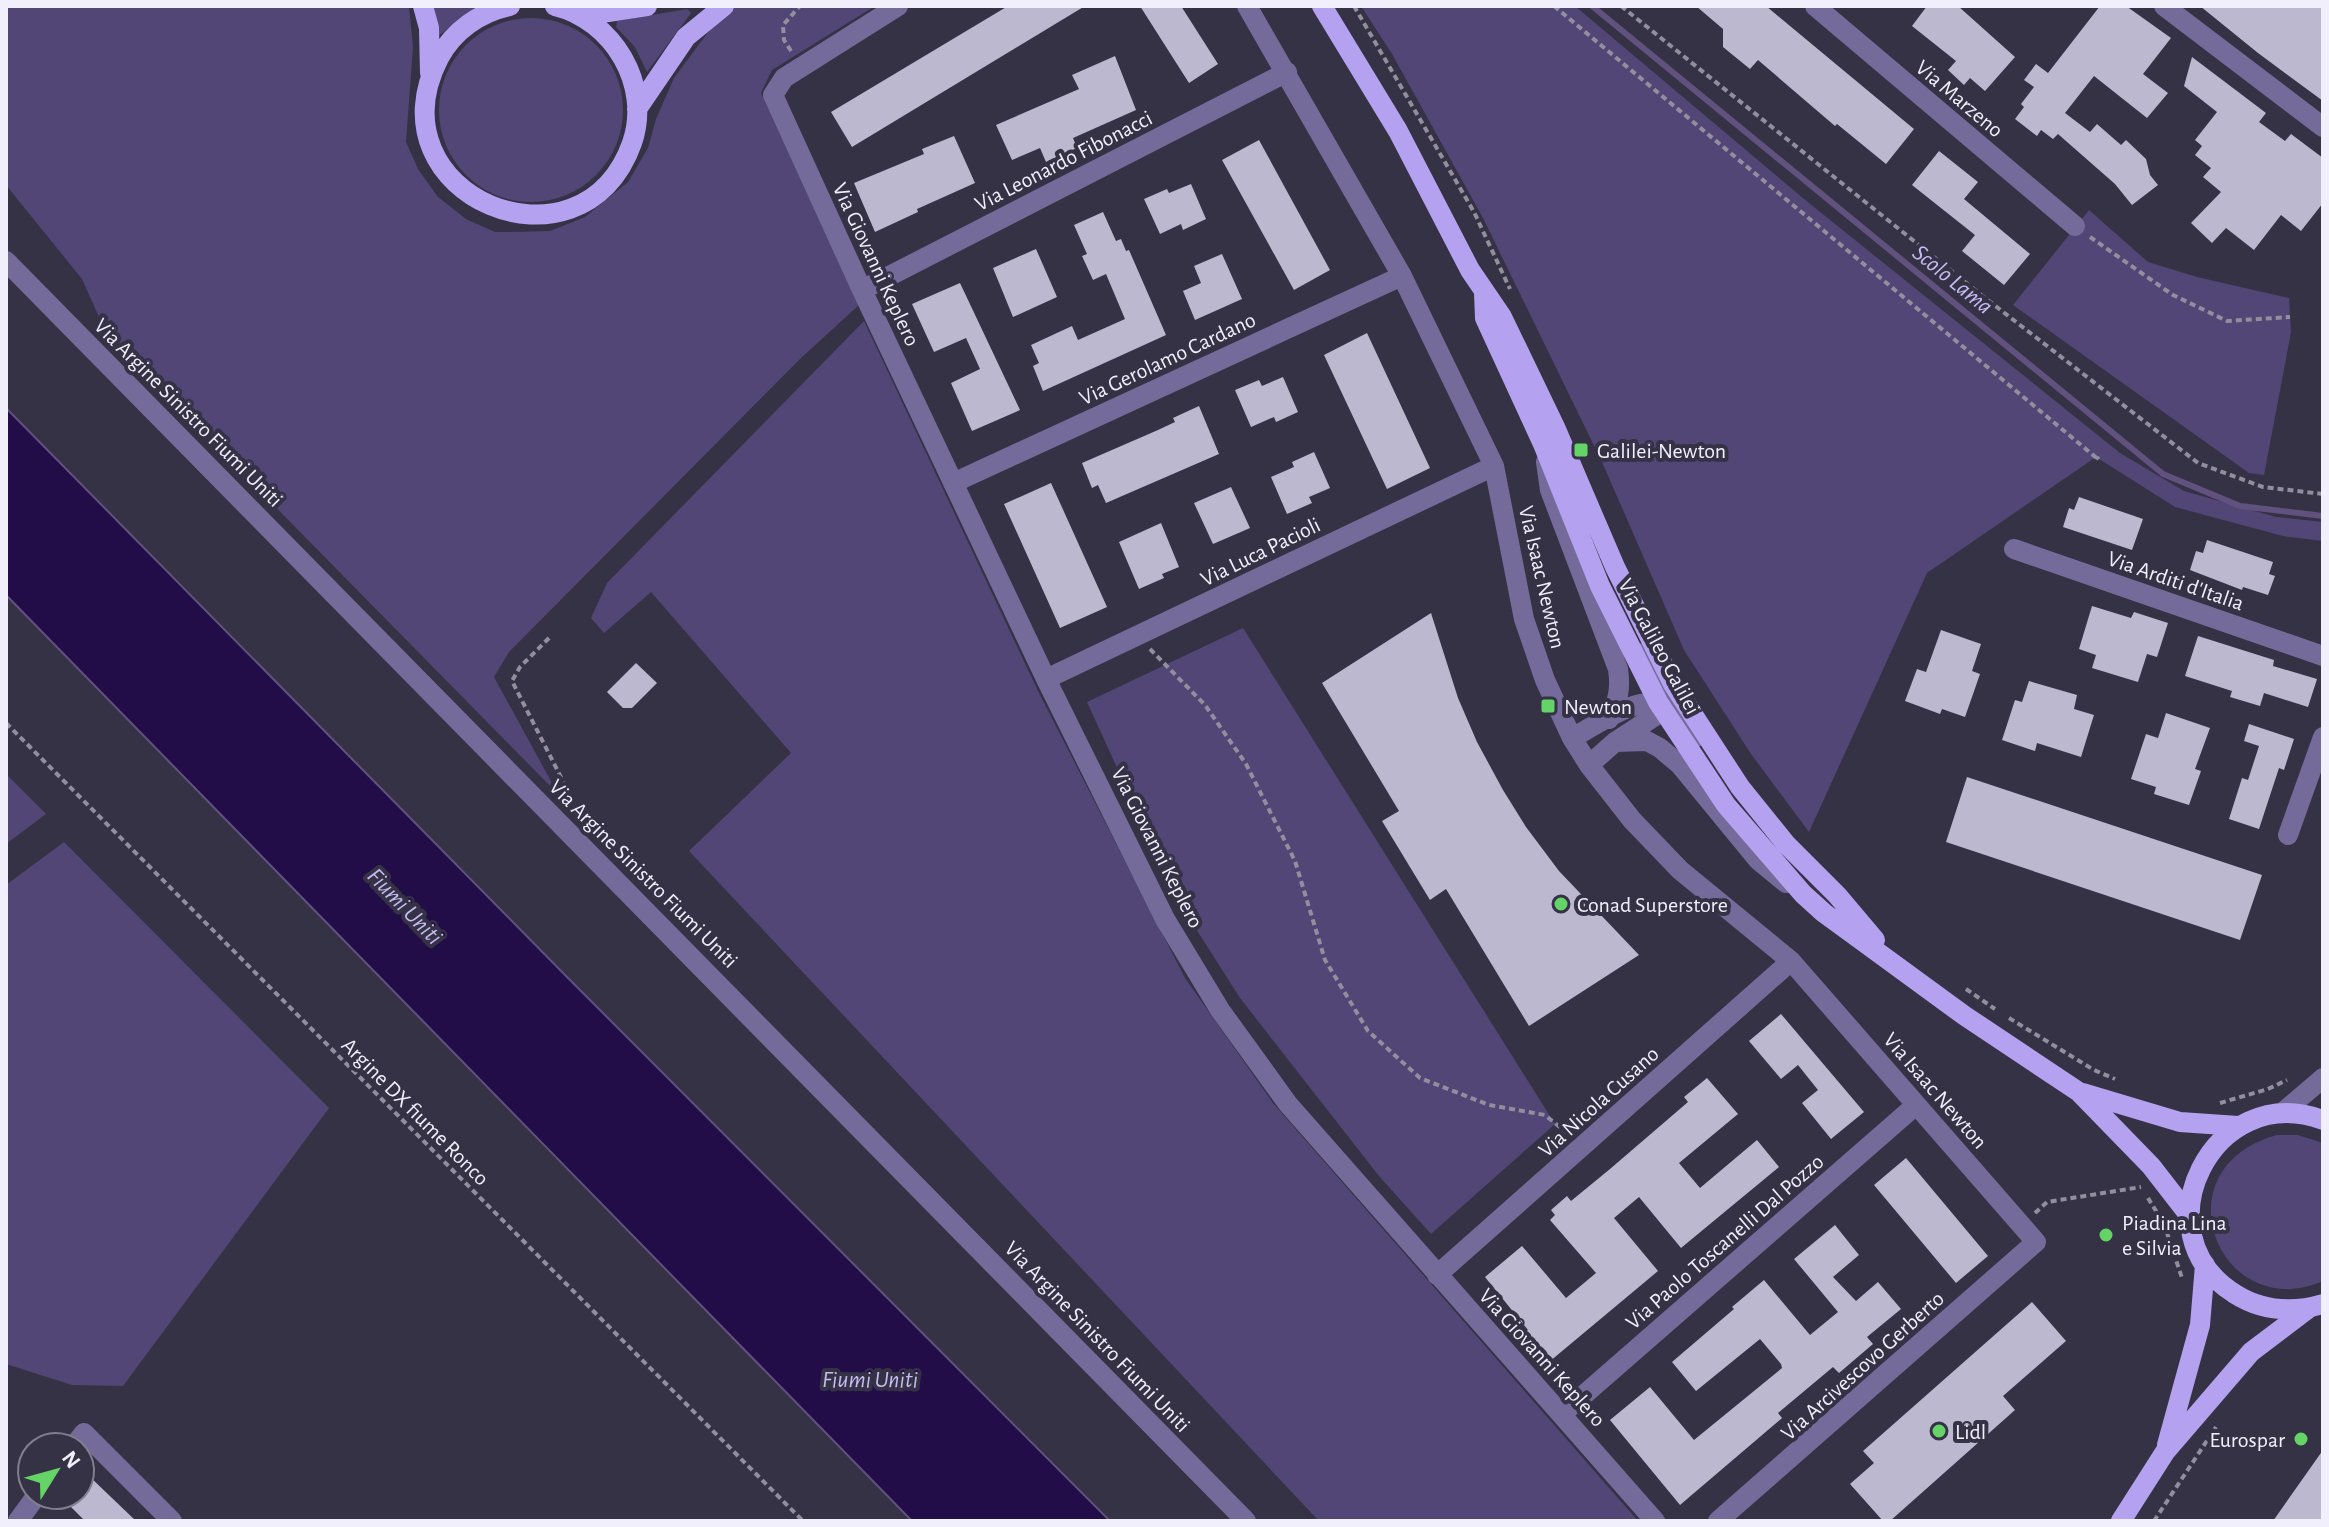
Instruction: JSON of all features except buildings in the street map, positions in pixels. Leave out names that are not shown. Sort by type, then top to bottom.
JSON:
[{"type":"main road","points":[[423,6],[429,28],[430,75],[426,119],[430,141],[445,171],[468,195],[498,210],[531,216],[564,211],[602,188],[617,172],[633,142],[637,109],[634,81],[622,55],[605,32],[582,16],[555,6]]},
{"type":"main road","points":[[430,75],[445,47],[467,24],[495,9],[510,6]]},
{"type":"main road","points":[[582,16],[647,6]]},
{"type":"main road","points":[[637,109],[667,60],[686,37],[724,6]]},
{"type":"main road","name":"Via Galileo Galilei","points":[[1322,6],[1398,131],[1484,293],[1502,317],[1673,684],[1740,787],[1786,844],[1837,895],[1890,959]]},
{"type":"main road","name":"Via Galileo Galilei","points":[[1484,293],[1485,318],[1543,444],[1600,586],[1658,702],[1726,805],[1803,894],[1824,913],[1965,1016],[2079,1092],[2151,1166],[2189,1215]]},
{"type":"main road","name":"Via Galileo Galilei","points":[[2079,1092],[2180,1122],[2238,1126]]},
{"type":"main road","points":[[2316,1306],[2279,1310],[2250,1303],[2225,1287],[2205,1265],[2194,1241],[2189,1215],[2192,1188],[2201,1164],[2217,1143],[2238,1126],[2282,1113],[2309,1115],[2323,1120]]},
{"type":"main road","points":[[2165,1452],[2200,1325],[2205,1265]]},
{"type":"main road","points":[[2121,1521],[2165,1452],[2251,1352],[2316,1306]]},
{"type":"street","points":[[801,66],[898,6]]},
{"type":"street","name":"Via Isaac Newton","points":[[1247,6],[1402,276],[1494,466],[1524,619],[1545,680],[1572,738],[1589,765],[1632,820],[1680,870],[1791,961],[2036,1242]]},
{"type":"street","name":"Via Marzeno","points":[[1815,6],[2075,226]]},
{"type":"street","points":[[2164,6],[2323,127]]},
{"type":"street","name":"Via Giovanni Keplero","points":[[801,66],[784,78],[773,95],[1046,679],[1165,919],[1220,1010],[1288,1104],[1655,1521]]},
{"type":"street","name":"Via Leonardo Fibonacci","points":[[862,290],[1287,72]]},
{"type":"street","name":"Via Argine Sinistro Fiumi Uniti","points":[[6,261],[1246,1521]]},
{"type":"street","name":"Via Gerolamo Cardano","points":[[953,483],[1402,276]]},
{"type":"street","points":[[1543,444],[1550,490],[1618,669],[1618,700],[1609,719]]},
{"type":"street","name":"Via Luca Pacioli","points":[[1046,679],[1494,466]]},
{"type":"street","name":"Via Arditi d'Italia","points":[[2014,549],[2323,656]]},
{"type":"street","points":[[1589,765],[1615,742],[1658,714],[1661,687],[1654,664],[1624,607],[1624,583]]},
{"type":"street","points":[[1572,738],[1635,704],[1658,702],[1676,709],[1723,778],[1740,787]]},
{"type":"street","points":[[2288,835],[2323,737]]},
{"type":"street","points":[[1615,742],[1647,741],[1660,748],[1680,765],[1758,860],[1803,894]]},
{"type":"street","name":"Via Nicola Cusano","points":[[1437,1275],[1791,961]]},
{"type":"street","points":[[2282,1113],[2323,1078]]},
{"type":"street","name":"Via Paolo Toscanelli Dal Pozzo","points":[[1562,1414],[1916,1105]]},
{"type":"street","name":"Via Arcivescovo Gerberto","points":[[1718,1521],[2036,1242]]},
{"type":"street","points":[[96,1456],[172,1521]]},
{"type":"path","points":[[800,6],[783,25],[784,40],[801,66]]},
{"type":"path","points":[[1354,6],[1474,212],[1514,299]]},
{"type":"path","points":[[1554,6],[2099,460],[2097,457]]},
{"type":"path","points":[[1621,6],[1980,294],[2198,463],[2263,487],[2323,494]]},
{"type":"path","points":[[2075,226],[2173,295],[2227,321],[2290,317]]},
{"type":"path","points":[[1137,636],[1205,705],[1246,764],[1295,861],[1325,960],[1368,1031],[1420,1078],[1489,1105],[1545,1115],[1584,1147]]},
{"type":"path","points":[[549,638],[520,667],[512,681],[571,797],[561,823]]},
{"type":"path","name":"Argine DX fiume Ronco","points":[[6,723],[803,1521]]},
{"type":"path","points":[[1959,984],[2094,1070],[2118,1081]]},
{"type":"path","points":[[2219,1103],[2268,1089],[2291,1078]]},
{"type":"path","points":[[2021,1225],[2047,1202],[2141,1187],[2164,1224],[2181,1273],[2182,1288]]},
{"type":"path","points":[[2154,1521],[2217,1425]]},
{"type":"shaded area","points":[[6,6],[409,6],[413,47],[406,142],[418,169],[438,197],[466,219],[495,232],[511,232],[550,231],[585,217],[628,182],[648,148],[656,119],[674,78],[709,31],[734,7],[875,6],[772,70],[761,93],[859,305],[801,358],[509,652],[494,677],[558,794],[244,475],[137,375],[107,335],[82,279],[6,185]]},
{"type":"shaded area","points":[[434,6],[480,6],[438,36]]},
{"type":"shaded area","points":[[1361,6],[1575,6],[1804,199],[2120,453],[2184,491],[2276,517],[2323,522],[2323,541],[2283,536],[2175,507],[2096,457],[1927,573],[1809,832],[1751,754],[1684,650],[1602,462],[1483,218],[1392,54]]},
{"type":"shaded area","points":[[687,9],[691,13],[647,72],[635,47],[616,27],[617,21]]},
{"type":"shaded area","points":[[531,18],[566,25],[596,45],[616,75],[623,110],[616,145],[596,175],[566,195],[531,202],[496,195],[466,175],[446,145],[439,110],[446,75],[466,45],[496,25]]},
{"type":"shaded area","points":[[2089,210],[2148,262],[2197,277],[2289,298],[2291,332],[2264,475],[2249,473],[2013,305]]},
{"type":"shaded area","points":[[864,321],[1038,691],[1185,978],[1273,1103],[1638,1521],[1319,1521],[689,851],[791,753],[651,592],[604,633],[591,618],[607,583]]},
{"type":"shaded area","points":[[1243,628],[1555,1124],[1431,1234],[1379,1176],[1240,998],[1177,899],[1087,702]]},
{"type":"shaded area","points":[[6,774],[46,814],[6,844]]},
{"type":"shaded area","points":[[64,842],[329,1108],[123,1386],[72,1385],[6,1364],[6,885]]},
{"type":"shaded area","points":[[2277,1135],[2298,1135],[2323,1143],[2323,1281],[2286,1289],[2255,1282],[2231,1263],[2216,1237],[2211,1208],[2219,1178],[2240,1153]]},
{"type":"water","name":"Fiumi Uniti","points":[[6,408],[567,977],[1110,1521],[912,1521],[6,595]]},
{"type":"waterway","name":"Scolo Lama","points":[[1592,6],[2163,474],[2240,506],[2323,516]]},
{"type":"place","name":"Galilei-Newton","points":[[1581,450]]},
{"type":"place","name":"Newton","points":[[1548,706]]},
{"type":"place","name":"Conad Superstore","points":[[1561,904]]},
{"type":"place","name":"Piadina Lina e Silvia","points":[[2106,1235]]},
{"type":"place","name":"Lidl","points":[[1939,1431]]},
{"type":"place","name":"Eurospar","points":[[2301,1439]]}]
